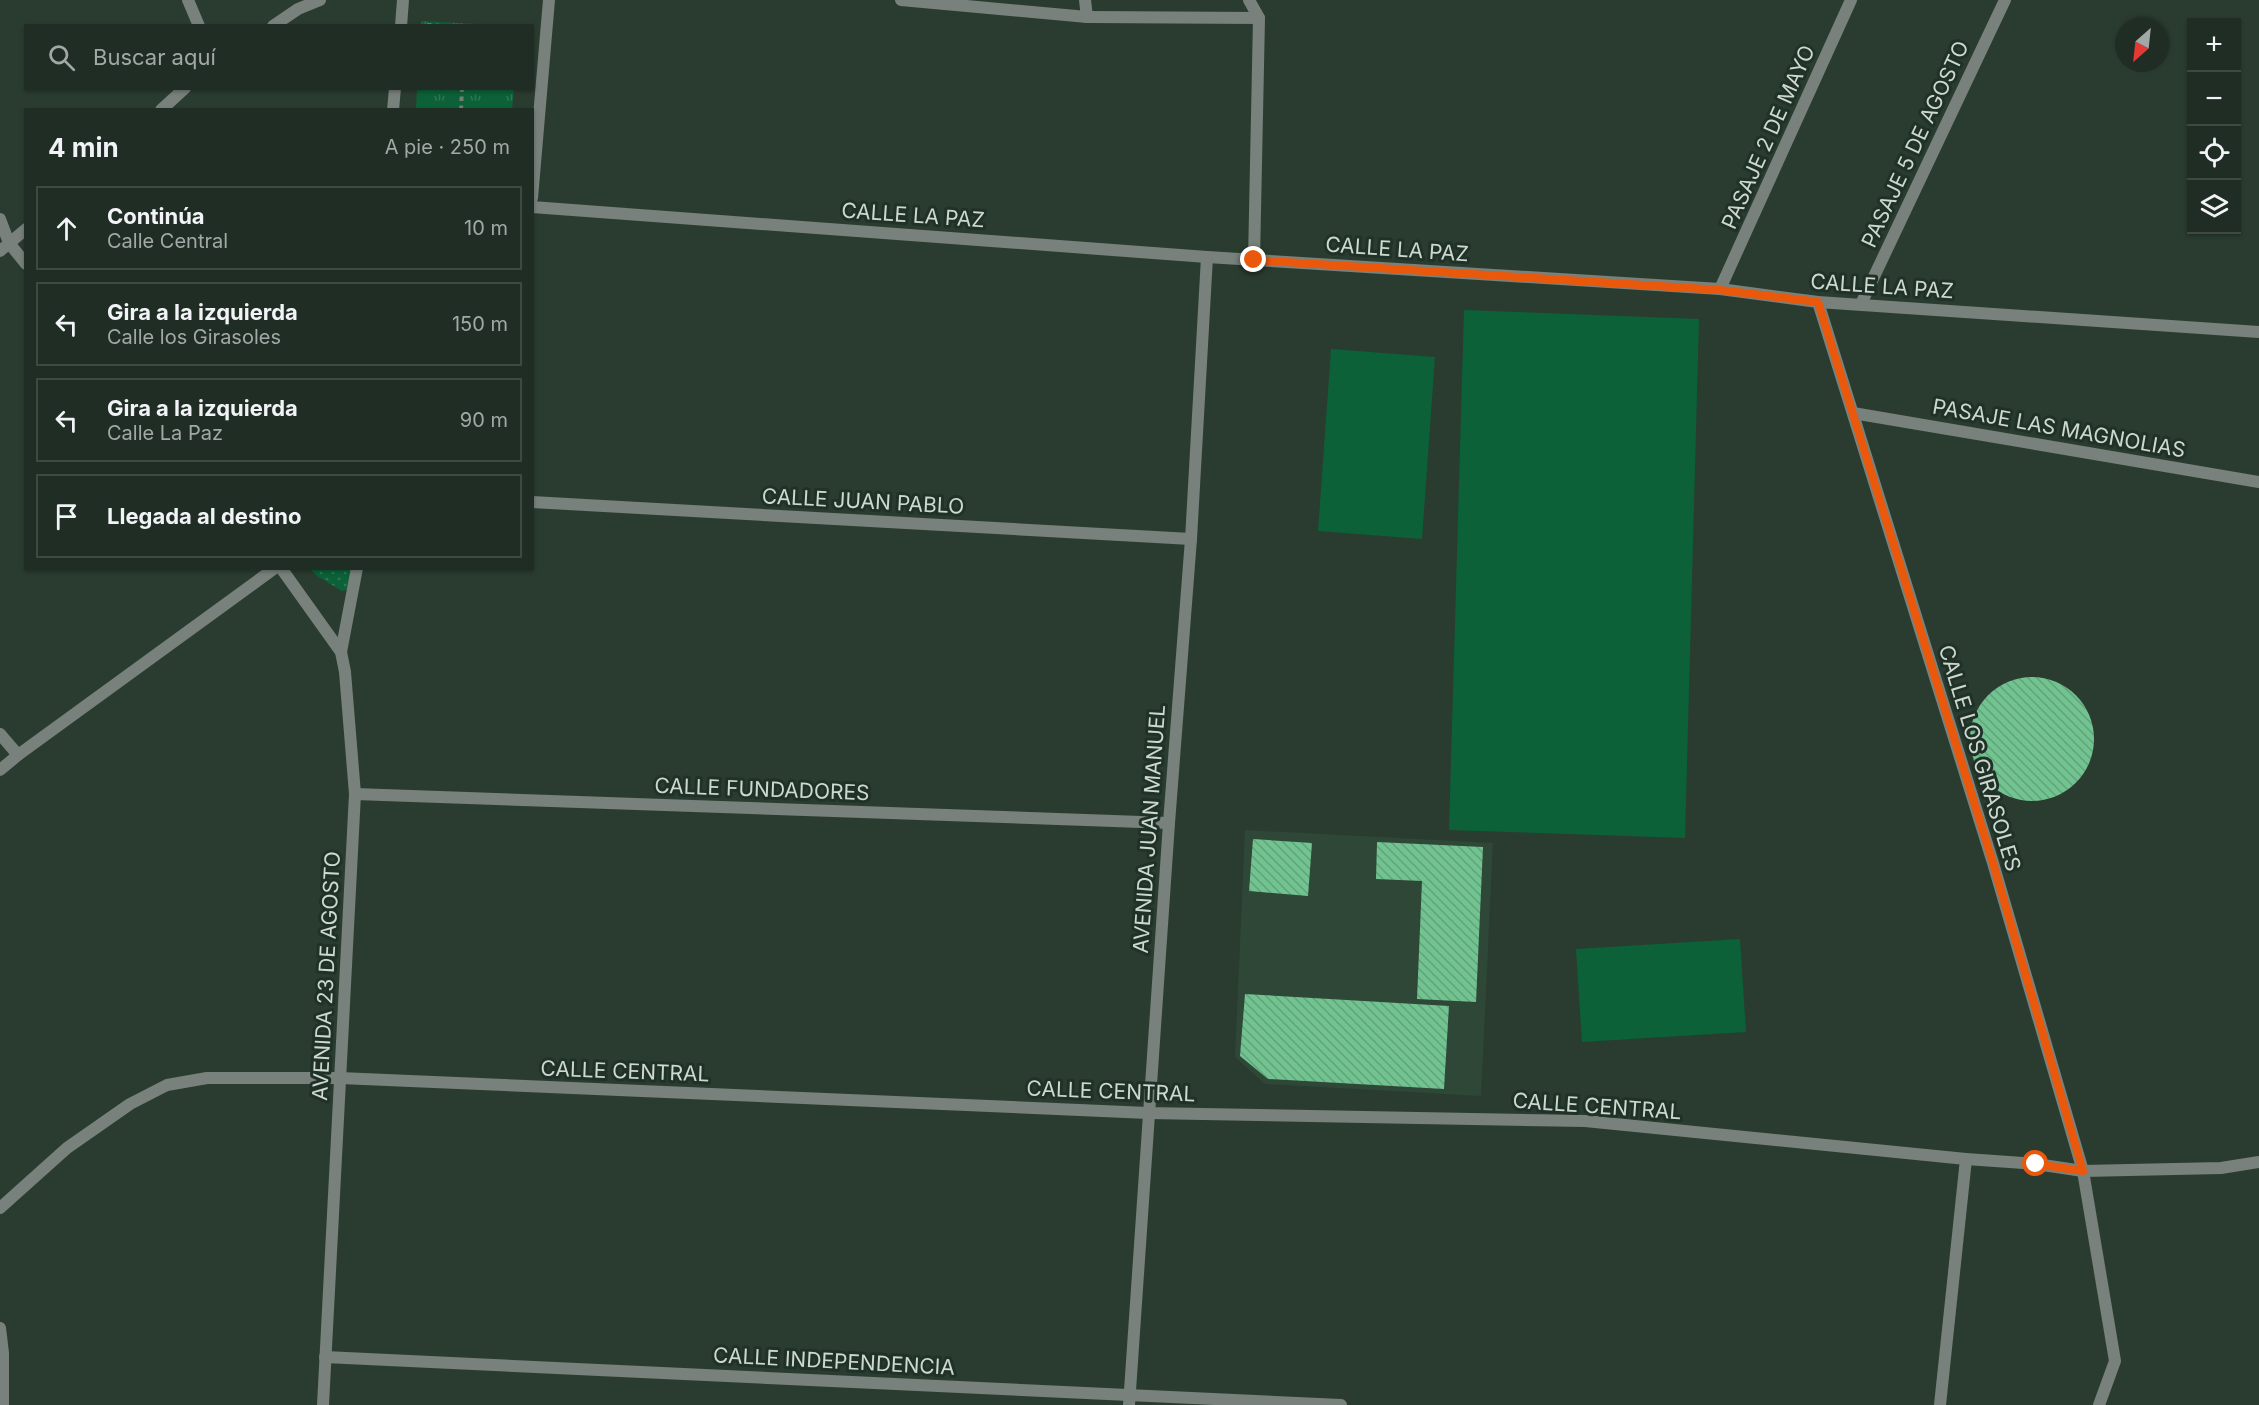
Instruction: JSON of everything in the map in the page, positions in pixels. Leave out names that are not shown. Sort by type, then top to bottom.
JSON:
[{"type":"street","points":[[188,0],[198,24]]},
{"type":"street","points":[[276,24],[298,9],[320,0]]},
{"type":"street","points":[[400,24],[403,0]]},
{"type":"street","points":[[534,175],[549,0]]},
{"type":"street","points":[[901,0],[1087,17],[1259,18]]},
{"type":"street","points":[[1085,0],[1087,17]]},
{"type":"street","points":[[1249,0],[1259,18],[1254,260]]},
{"type":"street","name":"PASAJE 2 DE MAYO","points":[[1720,290],[1851,0]]},
{"type":"street","name":"PASAJE 5 DE AGOSTO","points":[[1862,304],[2004,0]]},
{"type":"street","points":[[163,108],[183,90]]},
{"type":"street","points":[[393,108],[395,90]]},
{"type":"street","name":"CALLE LA PAZ","points":[[534,207],[1207,257],[1720,290],[1818,302],[2259,332]]},
{"type":"street","points":[[0,219],[5,247],[24,262]]},
{"type":"street","points":[[5,247],[24,231]]},
{"type":"street","name":"AVENIDA JUAN MANUEL","points":[[1129,1400],[1168,823],[1191,539],[1207,257]]},
{"type":"street","name":"CALLE LOS GIRASOLES","points":[[1818,302],[1993,863],[2083,1171],[2115,1361],[2099,1405]]},
{"type":"street","name":"PASAJE LAS MAGNOLIAS","points":[[1853,413],[2259,482]]},
{"type":"street","name":"CALLE JUAN PABLO","points":[[534,502],[1191,539]]},
{"type":"street","points":[[0,770],[271,570]]},
{"type":"street","name":"AVENIDA 23 DE AGOSTO","points":[[282,570],[341,652],[345,672],[355,794],[323,1405]]},
{"type":"street","points":[[341,652],[357,570]]},
{"type":"street","points":[[0,734],[18,755]]},
{"type":"street","name":"CALLE FUNDADORES","points":[[355,794],[1168,823]]},
{"type":"street","name":"CALLE CENTRAL","points":[[0,1208],[68,1148],[130,1104],[167,1085],[207,1078],[340,1078],[1148,1113],[1585,1121],[2036,1164],[2083,1171],[2221,1168],[2259,1162]]},
{"type":"street","points":[[1940,1405],[1966,1159]]},
{"type":"street","points":[[0,1328],[3,1353],[3,1405]]},
{"type":"street","name":"CALLE INDEPENDENCIA","points":[[326,1357],[1129,1400],[1341,1405]]},
{"type":"path","points":[[461,108],[462,90]]},
{"type":"shaded area","points":[[1245,830],[1493,843],[1481,1096],[1265,1084],[1235,1057]]},
{"type":"green space","points":[[422,21],[477,24],[421,24]]},
{"type":"green space","points":[[417,90],[514,90],[512,108],[416,108]]},
{"type":"green space","points":[[1464,310],[1699,319],[1685,838],[1449,830]]},
{"type":"green space","points":[[1331,349],[1435,357],[1422,539],[1318,531]]},
{"type":"green space","points":[[311,570],[360,570],[353,589],[342,591]]},
{"type":"green space","points":[[1740,939],[1746,1032],[1582,1042],[1576,949]]},
{"type":"building","points":[[2032,677],[2056,682],[2076,695],[2089,715],[2094,739],[2089,763],[2076,783],[2056,796],[2032,801],[2008,796],[1988,783],[1975,763],[1970,739],[1975,715],[1988,695],[2008,682]]},
{"type":"building","points":[[1253,839],[1312,843],[1308,896],[1249,891]]},
{"type":"building","points":[[1377,842],[1483,847],[1476,1002],[1417,999],[1422,881],[1376,879]]},
{"type":"building","points":[[1245,994],[1449,1006],[1444,1089],[1268,1079],[1240,1056]]},
{"type":"route","points":[[1254,260],[1720,290],[1818,302],[1993,863],[2083,1171],[2036,1164]]}]
